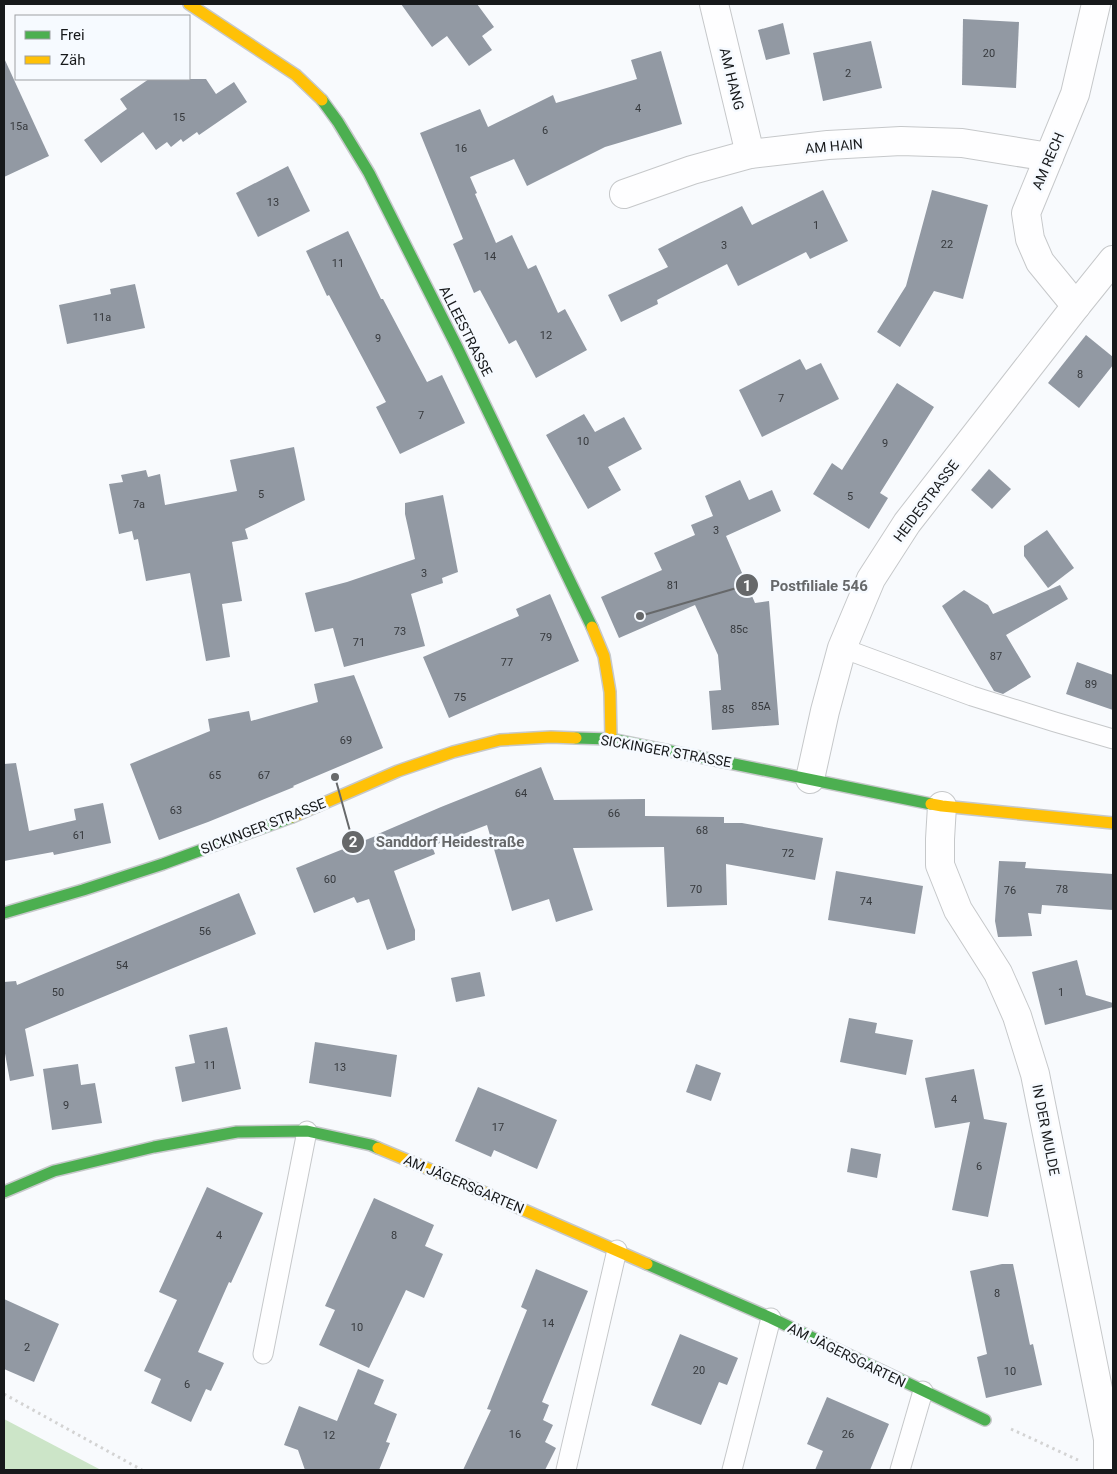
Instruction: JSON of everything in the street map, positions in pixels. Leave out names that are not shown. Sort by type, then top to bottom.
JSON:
[{"type":"street","name":"ALLEESTRASSE","points":[[190,4],[296,75],[320,99],[338,122],[368,173],[458,348],[586,613],[604,656],[610,692],[611,739]]},
{"type":"street","name":"AM HANG","points":[[714,4],[750,154]]},
{"type":"street","name":"AM RECH","points":[[1076,306],[1040,262],[1030,239],[1026,213],[1075,94],[1096,4]]},
{"type":"street","name":"AM HAIN","points":[[624,194],[692,170],[750,154],[828,145],[901,141],[962,143],[1049,157]]},
{"type":"street","name":"HEIDESTRASSE","points":[[810,780],[825,711],[842,648],[871,579],[907,523],[1113,260]]},
{"type":"street","name":"SICKINGER STRASSE","points":[[4,913],[172,861],[284,821],[398,771],[454,752],[500,740],[551,737],[611,739],[942,806],[1113,822]]},
{"type":"street","name":"IN DER MULDE","points":[[942,806],[940,864],[958,910],[998,973],[1017,1016],[1035,1074],[1108,1439],[1108,1470]]},
{"type":"street","name":"AM JÄGERSGARTEN","points":[[4,1192],[54,1171],[154,1147],[237,1132],[307,1131],[371,1145],[771,1318],[984,1420]]},
{"type":"lane","points":[[842,648],[972,696],[1113,739]]},
{"type":"lane","points":[[263,1354],[307,1131]]},
{"type":"lane","points":[[566,1470],[617,1250]]},
{"type":"lane","name":"AM JÄGERSGARTEN","points":[[732,1470],[771,1318]]},
{"type":"lane","name":"AM JÄGERSGARTEN","points":[[900,1470],[923,1391]]},
{"type":"path","points":[[4,1394],[142,1470]]},
{"type":"path","points":[[984,1420],[996,1422],[1082,1462]]},
{"type":"green space","points":[[4,1419],[101,1470],[4,1470]]},
{"type":"building","points":[[401,4],[477,4],[494,27],[482,36],[492,50],[469,66],[447,36],[432,47]]},
{"type":"building","points":[[963,19],[1019,22],[1016,88],[962,85]]},
{"type":"building","points":[[783,23],[790,54],[766,60],[758,30]]},
{"type":"building","points":[[871,41],[882,88],[823,101],[813,53]]},
{"type":"building","points":[[661,51],[682,124],[605,147],[527,186],[514,159],[470,177],[477,193],[475,194],[496,243],[512,235],[528,269],[536,265],[558,313],[565,309],[587,350],[536,378],[516,340],[509,344],[480,290],[474,293],[453,244],[463,239],[420,133],[480,109],[488,127],[553,95],[556,103],[637,79],[631,60]]},
{"type":"building","points":[[4,58],[49,156],[4,177]]},
{"type":"building","points":[[206,79],[216,94],[234,82],[247,102],[199,135],[197,132],[183,142],[181,139],[171,147],[167,142],[156,150],[143,132],[101,163],[84,140],[127,109],[120,99],[148,80]]},
{"type":"building","points":[[288,166],[310,211],[258,237],[236,193]]},
{"type":"building","points":[[823,190],[848,241],[810,259],[806,252],[738,286],[727,264],[657,300],[658,304],[621,322],[608,295],[668,267],[658,249],[742,206],[752,225]]},
{"type":"building","points":[[932,190],[988,205],[963,299],[934,291],[900,347],[877,332],[906,286]]},
{"type":"building","points":[[348,231],[381,299],[383,299],[427,382],[442,375],[465,423],[400,454],[376,407],[386,402],[329,295],[327,296],[306,251]]},
{"type":"building","points":[[135,284],[145,328],[67,344],[59,305],[111,294],[110,289]]},
{"type":"building","points":[[1086,335],[1113,357],[1113,365],[1079,408],[1048,383]]},
{"type":"building","points":[[800,359],[806,370],[821,363],[839,399],[762,437],[739,390]]},
{"type":"building","points":[[897,383],[934,407],[880,493],[888,498],[869,529],[813,494],[832,463],[842,470]]},
{"type":"building","points":[[584,414],[595,432],[624,417],[642,449],[608,467],[621,490],[588,509],[546,435]]},
{"type":"building","points":[[294,447],[305,500],[245,529],[248,539],[232,542],[242,601],[222,604],[230,657],[206,661],[190,573],[146,581],[138,539],[134,540],[132,531],[119,534],[109,484],[123,482],[121,475],[146,470],[148,477],[160,474],[165,505],[237,491],[230,460]]},
{"type":"building","points":[[989,469],[1011,489],[992,509],[971,490]]},
{"type":"building","points":[[740,480],[749,500],[772,490],[781,511],[726,536],[755,603],[769,601],[779,725],[712,730],[709,691],[721,690],[718,655],[695,605],[619,638],[601,597],[662,570],[654,553],[695,535],[691,525],[713,516],[705,496]]},
{"type":"building","points":[[443,495],[458,572],[442,578],[443,583],[411,594],[425,646],[344,667],[333,628],[315,632],[305,593],[347,582],[415,559],[405,514],[405,503]]},
{"type":"building","points":[[1047,530],[1074,568],[1048,588],[1024,556],[1024,546]]},
{"type":"building","points":[[1060,585],[1068,599],[1006,635],[1031,677],[1003,694],[994,691],[942,606],[964,590],[988,605],[993,614]]},
{"type":"building","points":[[550,594],[579,661],[449,718],[423,657],[519,616],[516,609]]},
{"type":"building","points":[[1077,662],[1113,675],[1113,710],[1066,694]]},
{"type":"building","points":[[354,675],[383,748],[294,787],[159,840],[130,764],[210,731],[208,719],[249,711],[251,721],[318,702],[314,684]]},
{"type":"building","points":[[16,763],[29,831],[76,820],[74,809],[103,803],[111,843],[54,855],[53,852],[4,861],[4,764]]},
{"type":"building","points":[[541,767],[554,800],[645,799],[645,816],[724,817],[724,823],[742,823],[823,838],[815,880],[726,864],[727,905],[667,907],[664,847],[573,848],[593,910],[556,922],[549,899],[512,911],[487,825],[432,846],[435,854],[394,871],[415,930],[415,940],[387,950],[369,899],[357,903],[354,897],[314,913],[296,868]]},
{"type":"building","points":[[999,861],[1026,862],[1025,868],[1113,874],[1113,910],[1042,905],[1041,914],[1028,913],[1032,936],[998,937],[995,921]]},
{"type":"building","points":[[836,871],[923,886],[915,934],[828,920]]},
{"type":"building","points":[[239,893],[256,934],[25,1029],[34,1076],[10,1081],[4,1048],[4,982],[16,981],[17,985]]},
{"type":"building","points":[[1077,960],[1086,995],[1113,1003],[1113,1007],[1045,1025],[1032,972]]},
{"type":"building","points":[[480,972],[485,996],[456,1002],[451,978]]},
{"type":"building","points":[[849,1018],[877,1023],[875,1033],[913,1040],[906,1075],[840,1062]]},
{"type":"building","points":[[227,1027],[241,1089],[182,1102],[175,1067],[195,1063],[189,1035]]},
{"type":"building","points":[[315,1042],[397,1055],[391,1097],[309,1083]]},
{"type":"building","points":[[78,1064],[81,1085],[95,1083],[102,1123],[52,1130],[43,1069]]},
{"type":"building","points":[[696,1064],[721,1073],[711,1101],[686,1092]]},
{"type":"building","points":[[974,1069],[984,1119],[1007,1123],[988,1217],[952,1210],[970,1122],[935,1128],[925,1078]]},
{"type":"building","points":[[478,1087],[557,1120],[537,1169],[494,1150],[491,1157],[455,1141]]},
{"type":"building","points":[[851,1148],[881,1154],[877,1178],[847,1172]]},
{"type":"building","points":[[207,1187],[263,1213],[231,1283],[229,1282],[198,1352],[224,1363],[211,1391],[206,1389],[191,1422],[151,1403],[161,1379],[144,1371],[177,1300],[159,1292]]},
{"type":"building","points":[[374,1198],[434,1225],[425,1246],[443,1254],[424,1298],[406,1290],[369,1368],[319,1345],[335,1310],[325,1306]]},
{"type":"building","points":[[1002,1264],[1013,1264],[1030,1345],[1033,1344],[1042,1385],[986,1398],[977,1357],[987,1354],[970,1271]]},
{"type":"building","points":[[536,1269],[588,1291],[542,1402],[549,1405],[543,1420],[553,1425],[545,1442],[556,1448],[545,1470],[463,1470],[491,1410],[487,1409],[527,1310],[521,1307]]},
{"type":"building","points":[[4,1299],[59,1324],[34,1382],[4,1369]]},
{"type":"building","points":[[680,1334],[738,1358],[727,1385],[719,1382],[701,1425],[651,1405]]},
{"type":"building","points":[[358,1369],[384,1380],[374,1404],[397,1414],[386,1442],[390,1443],[379,1470],[305,1470],[298,1450],[284,1445],[299,1406],[337,1421]]},
{"type":"building","points":[[827,1397],[889,1424],[870,1470],[815,1470],[823,1451],[807,1444]]},
{"type":"traffic: fast","points":[[322,100],[338,122],[369,173],[457,347],[592,627]]},
{"type":"traffic: fast","points":[[576,738],[611,739],[931,804]]},
{"type":"traffic: fast","points":[[4,913],[163,864],[292,817]]},
{"type":"traffic: fast","points":[[4,1192],[54,1171],[154,1147],[237,1132],[307,1131],[378,1148]]},
{"type":"traffic: fast","points":[[647,1264],[771,1318],[985,1420]]},
{"type":"traffic: slow","points":[[189,4],[296,75],[322,100]]},
{"type":"traffic: slow","points":[[592,627],[604,656],[610,692],[611,739]]},
{"type":"traffic: slow","points":[[292,817],[398,771],[453,752],[500,740],[551,737],[576,738]]},
{"type":"traffic: slow","points":[[931,804],[1113,823]]},
{"type":"traffic: slow","points":[[378,1148],[647,1264]]},
{"type":"place","name":"Postfiliale 546","points":[[640,616]]},
{"type":"place","name":"Sanddorf Heidestraße","points":[[335,777]]}]
